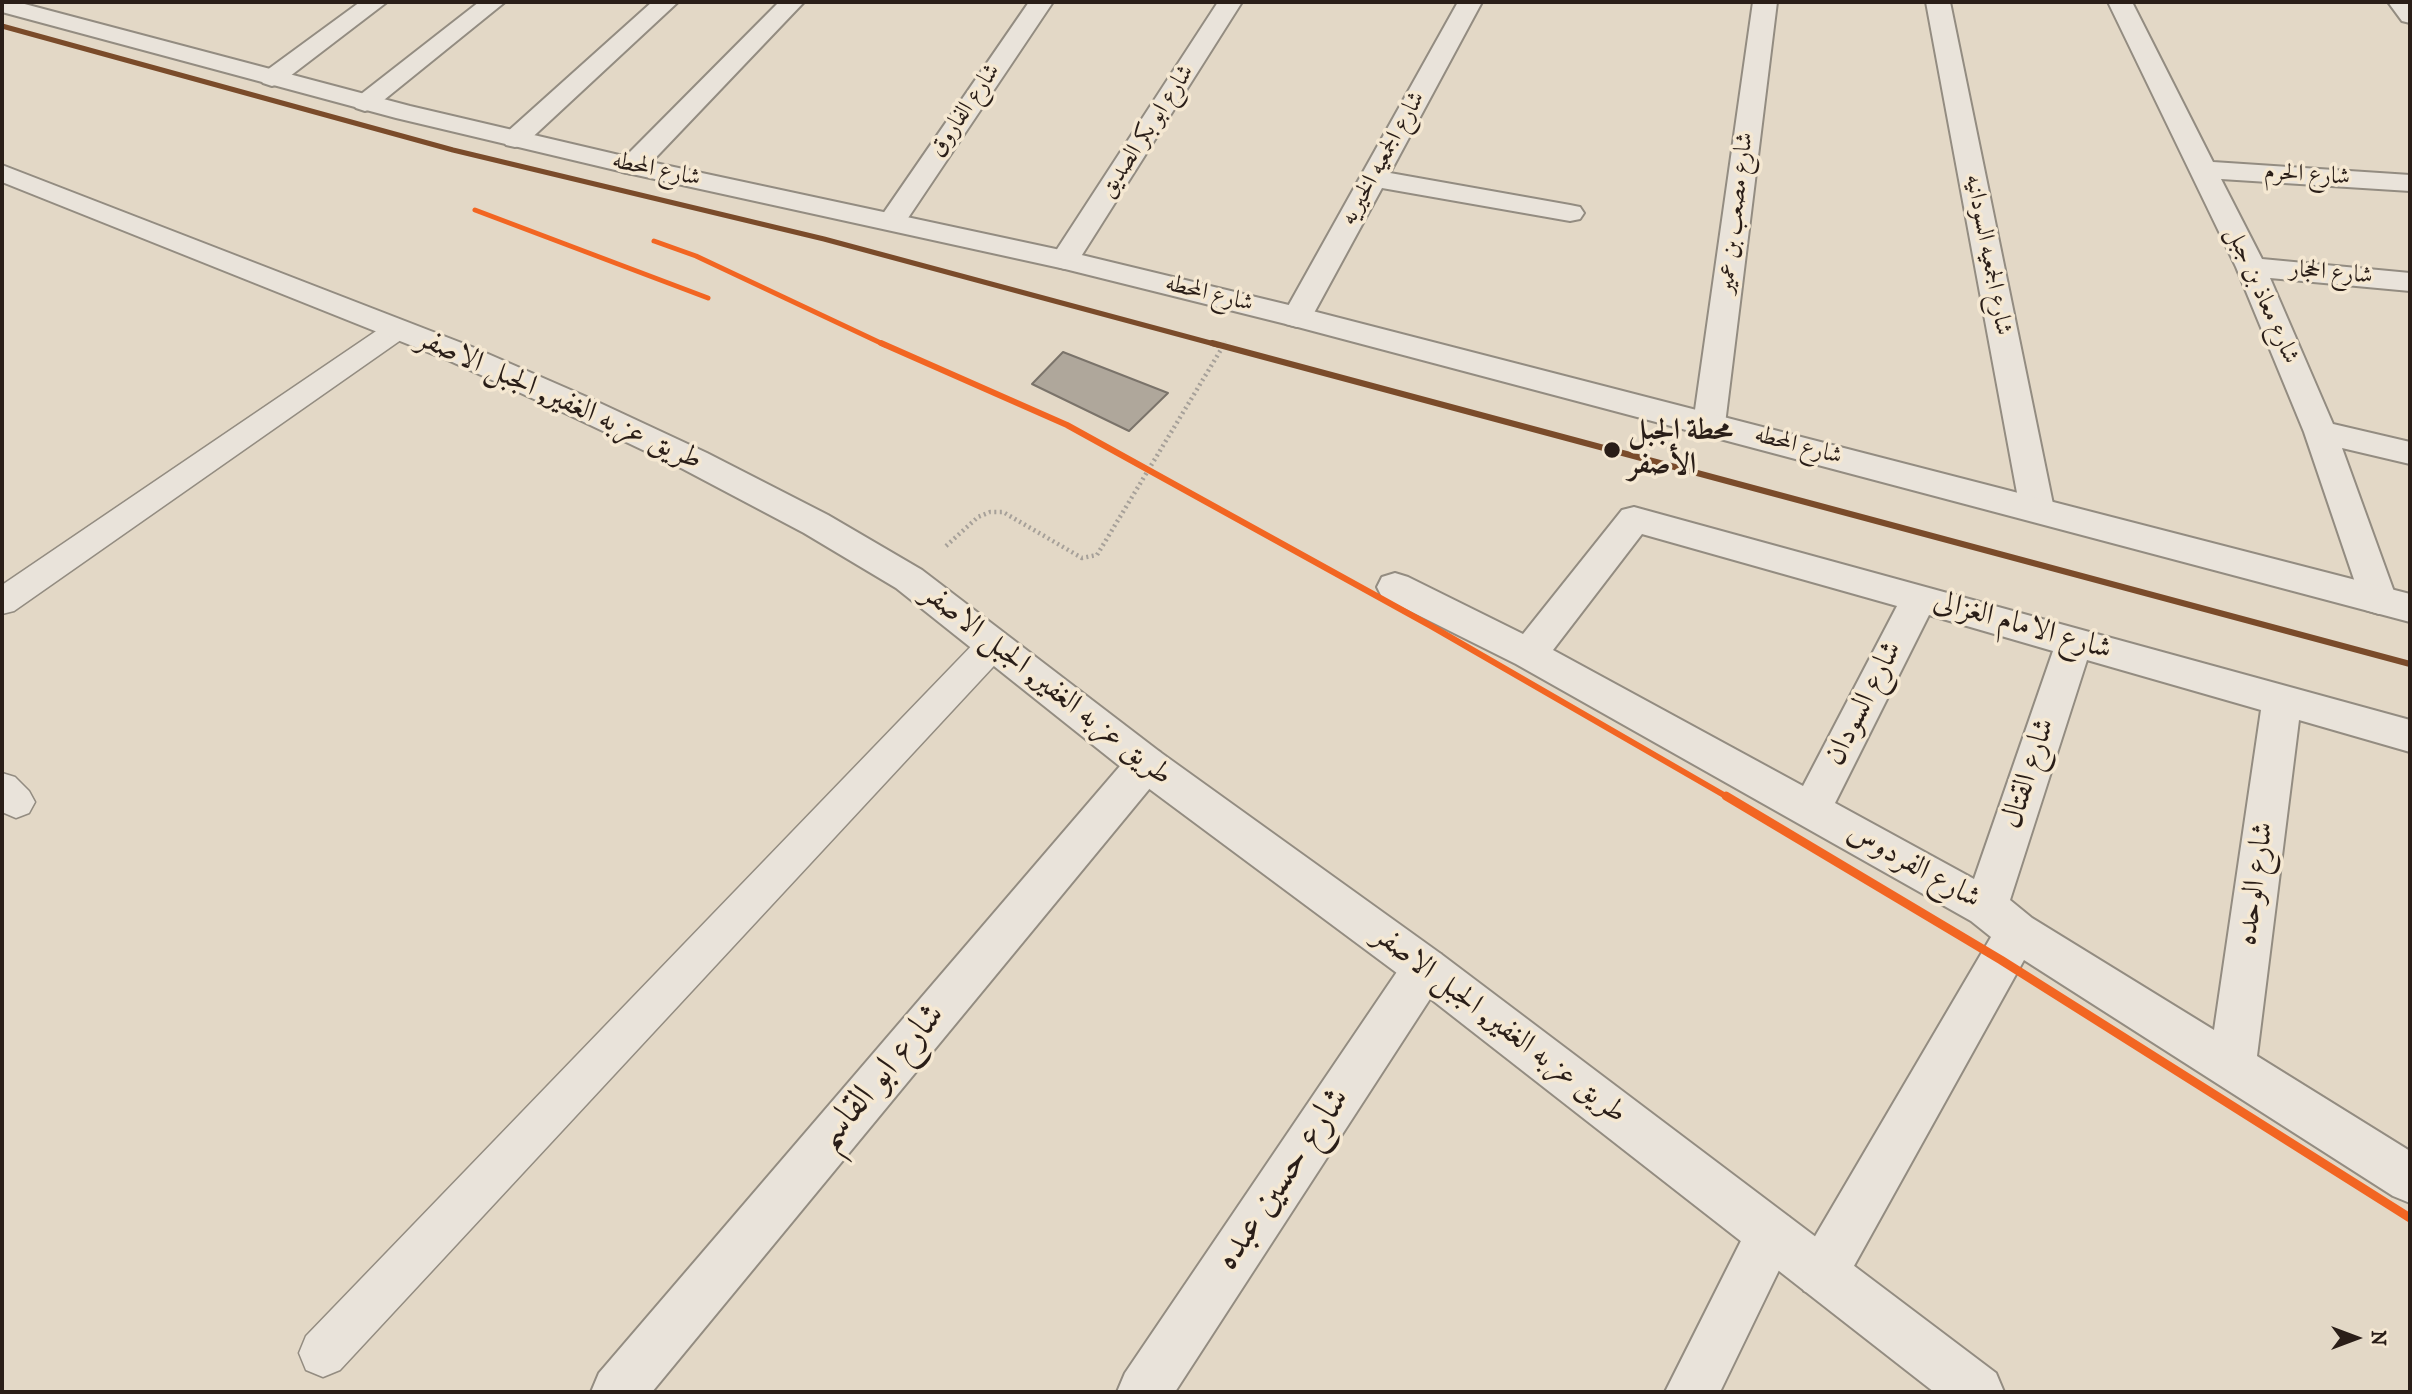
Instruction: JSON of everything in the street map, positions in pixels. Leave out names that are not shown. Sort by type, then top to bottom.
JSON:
[{"type":"street","points":[[272,78],[375,2]]},
{"type":"street","points":[[365,103],[493,2]]},
{"type":"street","points":[[515,139],[666,2]]},
{"type":"street","points":[[632,166],[792,2]]},
{"type":"street","name":"شارع الفاروق","points":[[892,221],[1041,2]]},
{"type":"street","name":"شارع ابو بكر الصديق","points":[[1065,260],[1230,2]]},
{"type":"street","name":"شارع الجمعيه الخيريه","points":[[1297,317],[1471,2]]},
{"type":"street","name":"شارع مصعب بن عمير","points":[[1710,424],[1765,2]]},
{"type":"street","name":"شارع الجمعيه السودانيه","points":[[1938,2],[2036,509]]},
{"type":"street","name":"شارع معاذ بن جبل","points":[[2120,2],[2251,267],[2320,432],[2379,600]]},
{"type":"street","points":[[2400,2],[2410,16]]},
{"type":"street","name":"شارع المحطه","points":[[2,5],[365,103],[632,166],[1065,260],[1297,317],[2410,608]]},
{"type":"street","name":"شارع الحرم","points":[[2204,170],[2410,183]]},
{"type":"street","name":"طريق عزبه الغفير, الجبل الاصفر","points":[[2,173],[398,329],[555,395],[695,461],[816,524],[909,579],[1146,765],[1425,968],[1977,1392]]},
{"type":"street","points":[[1374,178],[1570,213]]},
{"type":"street","name":"شارع الحجار","points":[[2251,267],[2410,282]]},
{"type":"street","points":[[2320,432],[2410,453]]},
{"type":"street","name":"شارع الامام الغزالى","points":[[1528,654],[1634,519],[2410,736]]},
{"type":"street","name":"شارع الفردوس","points":[[1395,587],[1528,654],[1811,810],[2001,920],[2410,1179]]},
{"type":"street","name":"شارع السودان","points":[[1811,810],[1920,598]]},
{"type":"street","name":"شارع القتال","points":[[1822,1273],[2001,920],[2075,641]]},
{"type":"street","name":"شارع الوحده","points":[[2232,1068],[2282,700]]},
{"type":"street","name":"شارع ابو القاسم","points":[[618,1392],[1146,765]]},
{"type":"street","name":"شارع حسين عبده","points":[[1144,1392],[1425,968]]},
{"type":"street","points":[[1692,1392],[1772,1235]]},
{"type":"lane","points":[[2,602],[398,329]]},
{"type":"lane","points":[[323,1353],[993,645]]},
{"type":"path","points":[[909,579],[978,517],[990,512],[1003,512],[1082,558],[1097,555],[1227,341]]},
{"type":"building","points":[[1063,352],[1168,393],[1129,431],[1032,384]]},
{"type":"transit line","points":[[2,26],[453,150],[824,239],[2410,664]]},
{"type":"transit line","points":[[475,210],[708,298]]},
{"type":"transit line","points":[[654,241],[696,256],[822,317],[1067,425],[1431,626],[1659,756],[2001,960],[2410,1218]]},
{"type":"place","name":"محطة الجبل الأصفر","points":[[1612,450]]}]
